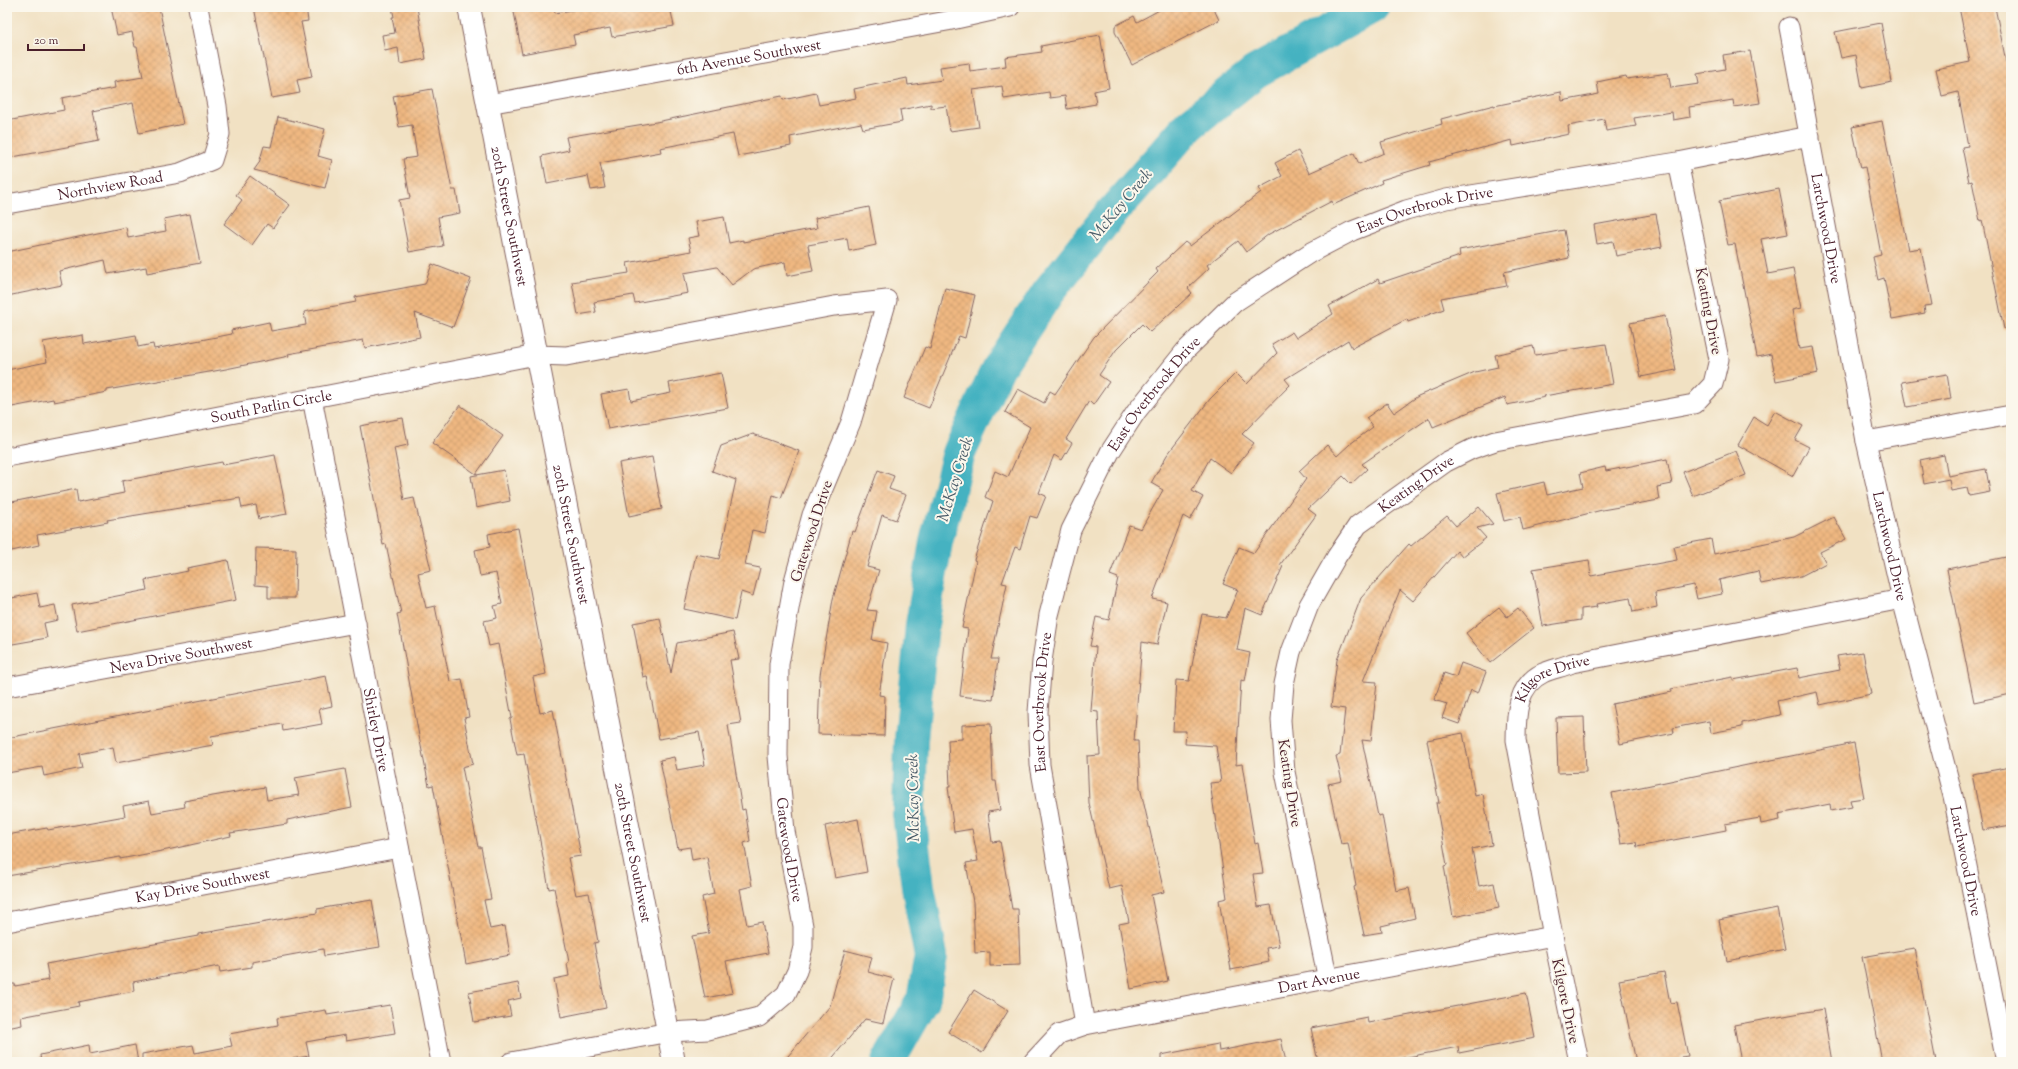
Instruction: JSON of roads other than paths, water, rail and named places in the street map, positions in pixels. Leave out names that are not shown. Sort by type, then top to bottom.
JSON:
[{"type":"street","name":"Northview Road","points":[[7,204],[180,173],[212,160],[220,134],[217,106],[198,7]]},
{"type":"street","name":"20th Street Southwest","points":[[469,7],[674,1062]]},
{"type":"street","name":"6th Avenue Southwest","points":[[488,104],[946,14],[1010,7]]},
{"type":"street","name":"Larchwood Drive","points":[[1790,27],[1866,441],[1902,599],[1953,796],[2006,1062]]},
{"type":"street","name":"East Overbrook Drive","points":[[1085,1025],[1040,765],[1038,712],[1042,661],[1048,615],[1071,530],[1110,452],[1136,412],[1185,351],[1234,302],[1310,253],[1352,231],[1406,210],[1446,199],[1678,162],[1810,136]]},
{"type":"street","name":"Keating Drive","points":[[1328,980],[1285,772],[1281,720],[1284,684],[1291,652],[1309,605],[1337,556],[1358,524],[1446,462],[1472,448],[1495,441],[1694,404],[1713,384],[1719,359],[1678,162]]},
{"type":"street","name":"Gatewood Drive","points":[[536,356],[566,356],[834,306],[887,300],[851,422],[812,515],[794,581],[779,664],[778,756],[786,831],[803,926],[804,947],[797,971],[786,994],[759,1017],[708,1030],[669,1032]]},
{"type":"street","name":"South Patlin Circle","points":[[7,457],[536,356]]},
{"type":"street","name":"Shirley Drive","points":[[312,398],[398,848],[441,1062]]},
{"type":"street","points":[[1866,441],[2011,415]]},
{"type":"street","name":"Kilgore Drive","points":[[1579,1062],[1553,936],[1516,740],[1516,714],[1524,689],[1542,674],[1572,663],[1902,599]]},
{"type":"street","name":"Neva Drive Southwest","points":[[7,687],[356,623]]},
{"type":"street","name":"Kay Drive Southwest","points":[[7,922],[398,848]]},
{"type":"street","name":"Dart Avenue","points":[[1085,1025],[1553,936]]},
{"type":"street","points":[[1032,1062],[1059,1034],[1085,1025]]},
{"type":"street","points":[[512,1062],[669,1032]]},
{"type":"waterway","name":"McKay Creek","points":[[888,1062],[923,1000],[931,956],[918,887],[909,814],[911,740],[922,625],[936,542],[959,453],[998,368],[1048,292],[1108,217],[1189,125],[1255,72],[1372,7]]}]
